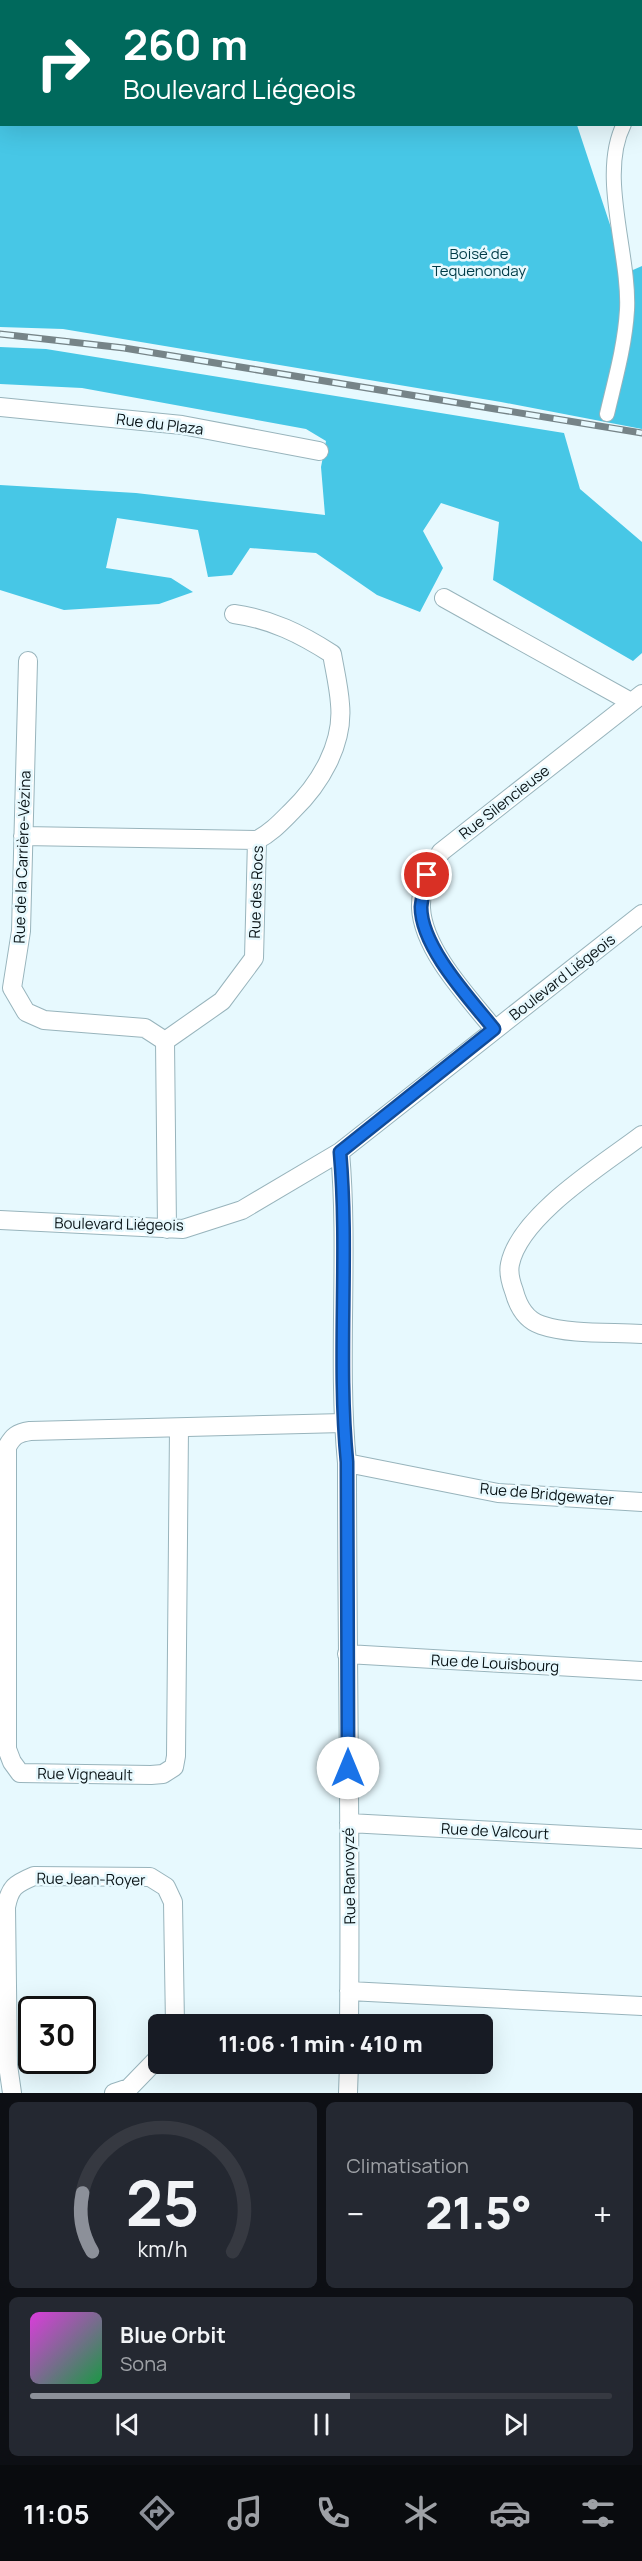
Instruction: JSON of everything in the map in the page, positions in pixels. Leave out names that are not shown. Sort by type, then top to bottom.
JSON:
[{"type":"street","points":[[607,414],[624,337],[627,310],[627,274],[614,183],[616,153],[623,126]]},
{"type":"street","name":"Rue du Plaza","points":[[0,407],[182,425],[319,451]]},
{"type":"street","points":[[444,598],[637,698]]},
{"type":"street","name":"Rue des Rocs","points":[[165,1041],[222,1001],[254,958],[256,840],[267,835],[301,803],[327,768],[336,740],[340,706],[332,654],[298,632],[255,617],[234,614]]},
{"type":"street","name":"Rue de la Carrière-Vézina","points":[[28,661],[21,931],[6,986],[26,1012],[44,1020],[145,1028],[165,1041]]},
{"type":"street","name":"Rue Silencieuse","points":[[494,1029],[443,964],[430,942],[421,908],[427,875],[441,852],[637,698]]},
{"type":"street","points":[[23,836],[256,840]]},
{"type":"street","name":"Boulevard Liégeois","points":[[0,1220],[183,1229],[242,1210],[340,1152],[642,914]]},
{"type":"street","points":[[165,1041],[167,1229]]},
{"type":"street","points":[[642,1135],[539,1214],[529,1227],[510,1265],[511,1283],[517,1302],[524,1314],[540,1325],[562,1330],[642,1334]]},
{"type":"street","name":"Rue Ranvoyzé","points":[[340,1152],[345,1244],[344,1423],[347,1462],[349,2014]]},
{"type":"street","name":"Rue Vigneault","points":[[179,1428],[176,1756],[174,1767],[163,1774],[151,1775],[20,1773],[7,1749],[7,1447],[12,1437],[30,1431],[344,1423]]},
{"type":"street","name":"Rue de Bridgewater","points":[[347,1462],[498,1493],[642,1502]]},
{"type":"street","name":"Rue de Louisbourg","points":[[347,1654],[642,1671]]},
{"type":"street","name":"Rue de Valcourt","points":[[349,1823],[642,1839]]},
{"type":"street","name":"Rue Jean-Royer","points":[[12,2093],[8,2065],[6,1907],[9,1893],[18,1882],[34,1876],[150,1877],[166,1887],[173,1902],[174,2014]]},
{"type":"street","points":[[350,1991],[642,2006]]},
{"type":"street","points":[[114,2093],[129,2088],[148,2068]]},
{"type":"street","points":[[348,2093],[349,2074]]},
{"type":"green space","name":"Boisé de Tequenonday","points":[[0,126],[577,126],[626,273],[642,266],[642,429],[501,402],[63,329],[0,327]]},
{"type":"green space","points":[[0,347],[46,349],[564,433],[580,489],[642,542],[642,653],[633,661],[493,580],[499,522],[441,503],[423,531],[443,568],[420,612],[377,595],[316,553],[250,548],[232,575],[208,577],[198,530],[117,518],[106,568],[171,578],[193,592],[159,604],[64,610],[0,590],[0,485],[136,493],[325,515],[321,467],[326,441],[306,429],[82,388],[0,384]]},
{"type":"railway","points":[[0,334],[124,348],[642,433]]},
{"type":"route","points":[[348,1768],[347,1462],[344,1423],[345,1258],[340,1152],[494,1029],[443,964],[430,942],[421,908],[427,875]]}]
